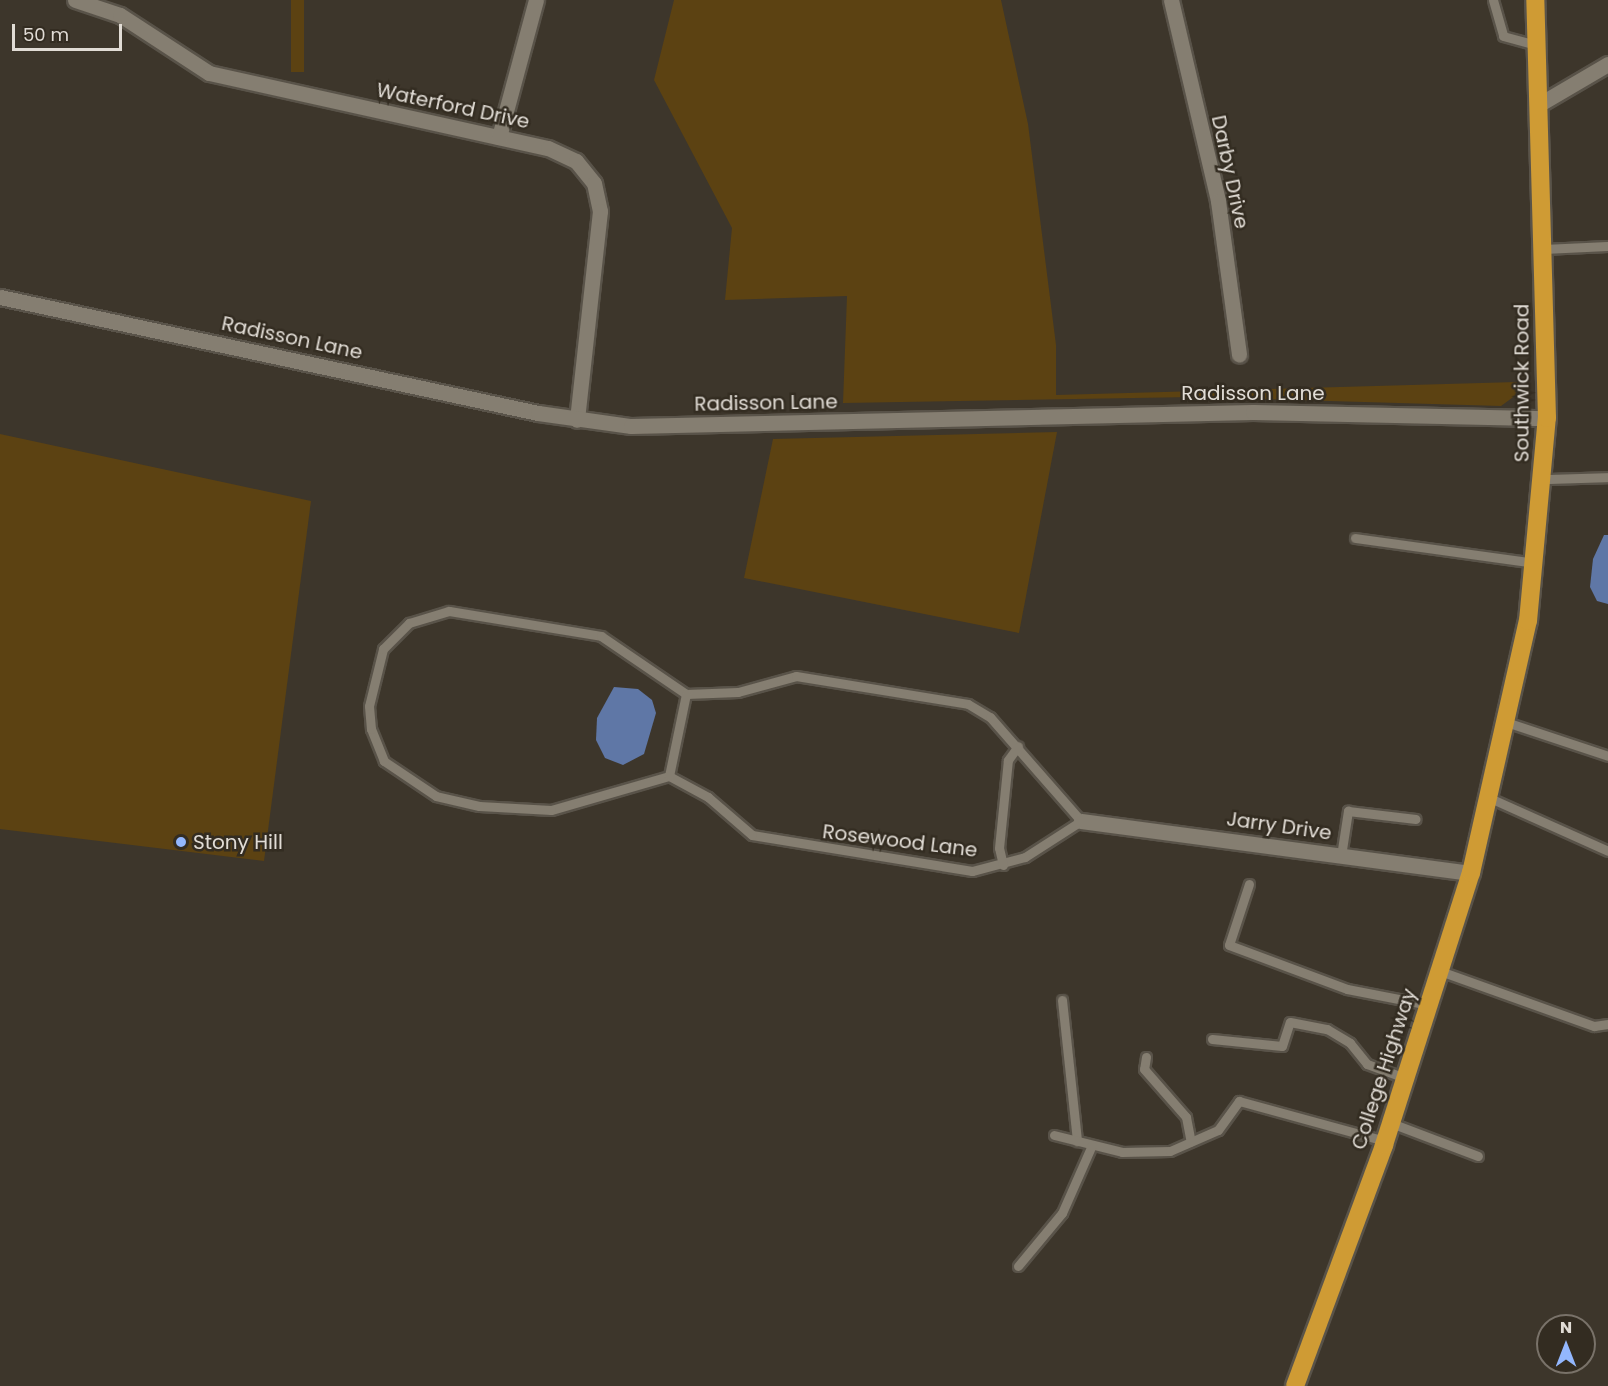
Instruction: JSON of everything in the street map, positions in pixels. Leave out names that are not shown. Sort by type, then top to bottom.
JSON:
[{"type":"highway","name":"Southwick Road","points":[[1500,762],[1509,723],[1536,563],[1545,479],[1547,418],[1535,0]]},
{"type":"highway","name":"College Highway","points":[[1294,1386],[1388,1132],[1471,873],[1500,762]]},
{"type":"street","name":"Waterford Drive","points":[[75,0],[120,15],[209,74],[499,137],[576,161],[598,196],[577,420]]},
{"type":"street","points":[[499,137],[536,0]]},
{"type":"street","name":"Darby Drive","points":[[1171,0],[1218,201],[1239,355]]},
{"type":"street","points":[[1538,105],[1608,64]]},
{"type":"street","name":"Radisson Lane","points":[[0,297],[577,420],[647,427],[1253,412],[1547,418]]},
{"type":"street","name":"Jarry Drive","points":[[1081,820],[1471,873]]},
{"type":"lane","points":[[1493,0],[1503,36],[1536,45]]},
{"type":"lane","points":[[1543,249],[1608,246]]},
{"type":"lane","points":[[1545,479],[1608,477]]},
{"type":"lane","points":[[1354,538],[1536,563]]},
{"type":"lane","points":[[686,694],[669,776],[551,810],[479,806],[436,796],[402,778],[377,748],[369,722],[373,675],[383,649],[409,623],[433,614],[468,611],[601,636],[686,694],[720,695],[782,678],[811,678],[968,704],[1018,746],[1081,820]]},
{"type":"lane","points":[[1509,723],[1608,756]]},
{"type":"lane","points":[[1003,865],[999,848],[1008,760],[1018,746]]},
{"type":"lane","name":"Rosewood Lane","points":[[669,776],[708,797],[752,836],[780,844],[972,871],[1003,865],[1039,851],[1081,820]]},
{"type":"lane","points":[[1492,799],[1608,851]]},
{"type":"lane","points":[[1341,856],[1348,811],[1416,819]]},
{"type":"lane","points":[[1249,884],[1229,945],[1347,989],[1429,1005]]},
{"type":"lane","points":[[1440,971],[1594,1026],[1608,1024]]},
{"type":"lane","points":[[1062,1000],[1077,1141]]},
{"type":"lane","points":[[1212,1039],[1282,1046],[1290,1022],[1327,1029],[1350,1043],[1367,1064],[1405,1078]]},
{"type":"lane","points":[[1146,1057],[1144,1069],[1186,1117],[1191,1142]]},
{"type":"lane","points":[[1054,1136],[1122,1152],[1170,1151],[1218,1130],[1239,1101],[1388,1132],[1478,1156]]},
{"type":"lane","points":[[1018,1266],[1062,1213],[1092,1145]]},
{"type":"shaded area","points":[[291,0],[304,0],[304,72],[291,72]]},
{"type":"shaded area","points":[[674,0],[1001,0],[1028,124],[1056,345],[1056,395],[1517,382],[1516,395],[1501,406],[1192,397],[843,403],[847,296],[725,300],[732,228],[654,80]]},
{"type":"shaded area","points":[[1057,432],[1019,633],[744,578],[773,439]]},
{"type":"shaded area","points":[[0,434],[311,501],[264,861],[0,829]]},
{"type":"water","points":[[1604,535],[1608,535],[1608,604],[1597,601],[1590,587],[1593,559]]},
{"type":"water","points":[[614,687],[638,689],[652,700],[656,713],[644,754],[623,765],[605,758],[596,740],[597,718]]},
{"type":"place","name":"Stony Hill","points":[[181,842]]}]
